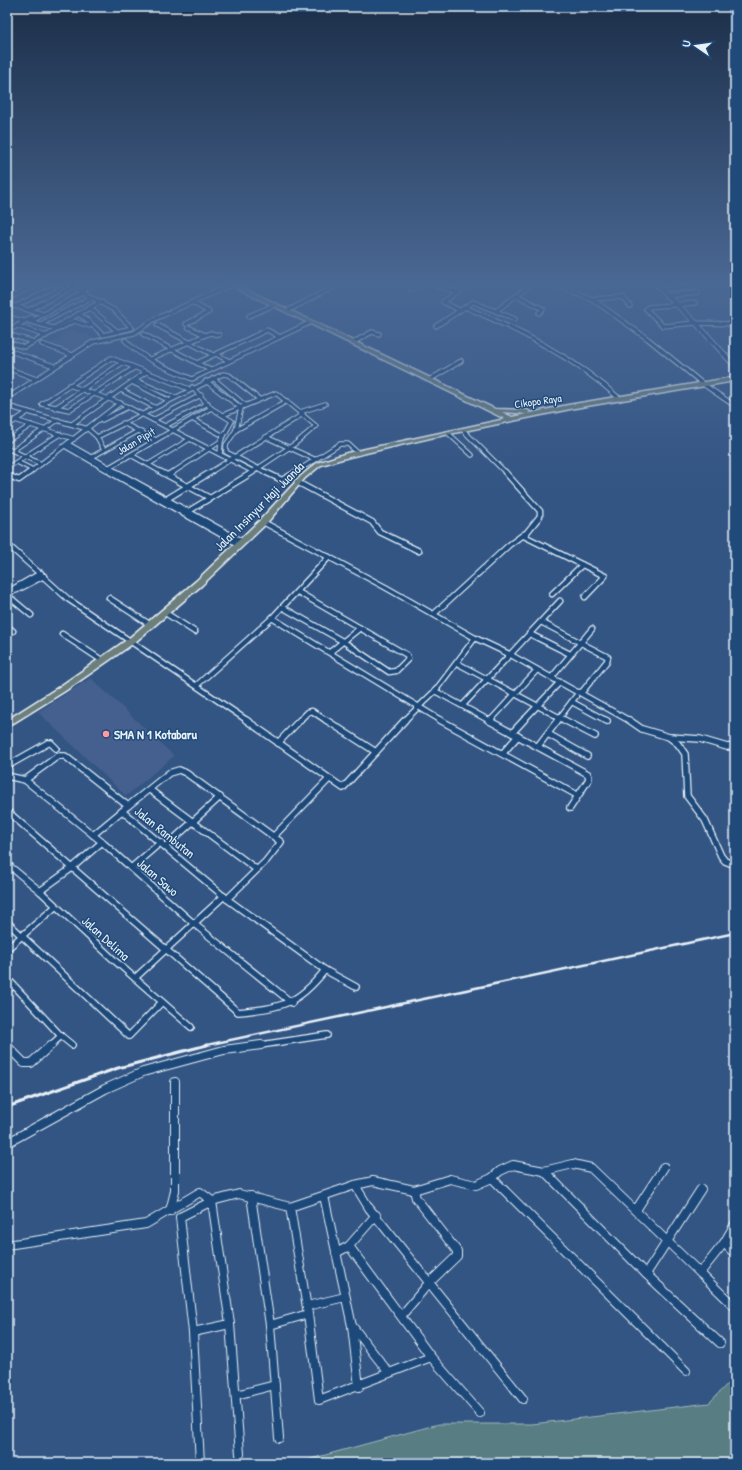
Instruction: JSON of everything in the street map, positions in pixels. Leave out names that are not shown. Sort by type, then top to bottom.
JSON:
[{"type":"highway","points":[[368,351],[504,418]]},
{"type":"highway","name":"Cikopo Raya","points":[[504,418],[735,379]]},
{"type":"highway","name":"Cikopo Raya","points":[[504,418],[527,412],[572,407]]},
{"type":"highway","points":[[490,410],[527,412]]},
{"type":"highway","points":[[488,420],[491,414],[490,410]]},
{"type":"highway","name":"Jalan Insinyur Haji Juanda","points":[[7,723],[103,661],[131,640],[199,583],[263,522],[297,482],[322,463],[488,420],[504,418]]},
{"type":"highway","name":"Jalan Insinyur Haji Juanda","points":[[430,436],[462,430],[504,418]]},
{"type":"main road","points":[[721,351],[735,366]]},
{"type":"street","points":[[60,351],[72,355]]},
{"type":"street","points":[[7,398],[79,351]]},
{"type":"street","points":[[137,351],[150,359],[192,379],[250,351]]},
{"type":"street","points":[[150,359],[171,351]]},
{"type":"street","points":[[173,351],[210,370]]},
{"type":"street","points":[[207,351],[229,361]]},
{"type":"street","points":[[197,363],[222,351]]},
{"type":"street","points":[[558,351],[587,371],[620,399]]},
{"type":"street","points":[[662,351],[703,384],[735,406]]},
{"type":"street","points":[[13,352],[54,366]]},
{"type":"street","points":[[134,368],[69,410],[54,408],[42,404],[110,359],[191,388],[201,394],[211,408],[232,421],[221,441],[168,475]]},
{"type":"street","points":[[429,380],[461,361]]},
{"type":"street","points":[[54,408],[122,363]]},
{"type":"street","points":[[7,368],[36,379]]},
{"type":"street","points":[[72,424],[146,372]]},
{"type":"street","points":[[97,437],[191,388],[223,374],[229,375],[259,399]]},
{"type":"street","points":[[213,378],[245,405]]},
{"type":"street","points":[[134,381],[174,397]]},
{"type":"street","points":[[134,381],[168,400]]},
{"type":"street","points":[[206,381],[241,408]]},
{"type":"street","points":[[69,385],[120,403],[220,454],[232,458],[254,470],[282,480],[342,443],[348,444],[358,453]]},
{"type":"street","points":[[121,390],[154,407]]},
{"type":"street","points":[[184,514],[289,447],[316,426],[276,393],[223,415]]},
{"type":"street","points":[[153,420],[201,394]]},
{"type":"street","points":[[236,430],[287,401]]},
{"type":"street","points":[[7,476],[18,480],[88,429],[120,403]]},
{"type":"street","points":[[165,426],[208,403]]},
{"type":"street","points":[[165,500],[302,413],[325,404]]},
{"type":"street","points":[[7,406],[88,429],[97,437],[104,450]]},
{"type":"street","points":[[93,425],[128,407]]},
{"type":"street","points":[[7,413],[14,408]]},
{"type":"street","name":"Jalan Pipit","points":[[107,468],[211,408]]},
{"type":"street","points":[[232,458],[226,452],[225,448],[236,430],[241,408]]},
{"type":"street","points":[[7,426],[28,412]]},
{"type":"street","points":[[192,419],[224,436]]},
{"type":"street","points":[[15,420],[74,439]]},
{"type":"street","points":[[13,450],[58,420]]},
{"type":"street","points":[[123,423],[156,440]]},
{"type":"street","points":[[7,441],[31,425]]},
{"type":"street","points":[[434,614],[509,545],[524,534],[540,516],[540,511],[489,454],[462,430]]},
{"type":"street","points":[[90,458],[138,431]]},
{"type":"street","points":[[448,433],[472,454]]},
{"type":"street","points":[[7,468],[60,434]]},
{"type":"street","points":[[266,437],[314,459]]},
{"type":"street","points":[[149,464],[190,439]]},
{"type":"street","points":[[220,454],[221,441]]},
{"type":"street","points":[[66,445],[165,500],[189,511],[242,543]]},
{"type":"street","points":[[7,448],[41,464]]},
{"type":"street","points":[[131,455],[210,498]]},
{"type":"street","points":[[17,462],[33,470]]},
{"type":"street","points":[[297,482],[372,522],[380,532],[419,551]]},
{"type":"street","points":[[165,500],[184,514],[242,543]]},
{"type":"street","points":[[263,522],[434,614],[475,638],[552,677],[578,694],[620,714],[642,729],[669,736],[692,738],[727,747],[735,746]]},
{"type":"street","points":[[524,534],[524,536],[536,544],[605,576],[585,597]]},
{"type":"street","points":[[7,544],[68,599],[197,685],[329,780],[343,788],[417,707],[435,691],[475,638]]},
{"type":"street","points":[[197,685],[272,618],[298,592],[329,557]]},
{"type":"street","points":[[552,594],[582,565]]},
{"type":"street","points":[[31,615],[7,594],[17,590],[42,574]]},
{"type":"street","points":[[282,607],[344,642],[389,672],[396,671],[408,659],[407,655],[298,592]]},
{"type":"street","points":[[109,598],[149,624]]},
{"type":"street","points":[[463,705],[560,601]]},
{"type":"street","points":[[164,612],[195,632]]},
{"type":"street","points":[[272,618],[330,652],[417,707],[577,795]]},
{"type":"street","points":[[538,746],[578,694],[609,659],[607,655],[541,622]]},
{"type":"street","points":[[7,626],[13,632]]},
{"type":"street","points":[[330,652],[360,628]]},
{"type":"street","points":[[552,677],[592,629]]},
{"type":"street","points":[[62,634],[103,661]]},
{"type":"street","points":[[530,634],[570,654]]},
{"type":"street","points":[[457,663],[595,736]]},
{"type":"street","points":[[490,721],[514,693],[537,670]]},
{"type":"street","points":[[512,733],[560,682]]},
{"type":"street","points":[[435,691],[588,774],[589,780],[577,795],[570,808]]},
{"type":"street","points":[[572,702],[607,721]]},
{"type":"street","points":[[278,742],[308,712],[312,711],[376,752]]},
{"type":"street","points":[[548,734],[587,756]]},
{"type":"street","points":[[503,753],[518,736]]},
{"type":"street","points":[[669,736],[678,744],[685,754],[687,796],[690,802],[706,820],[721,856],[725,860],[735,865]]},
{"type":"street","points":[[7,766],[48,743],[51,743],[56,748]]},
{"type":"street","name":"Jalan Rambutan","points":[[25,780],[58,756],[65,756],[128,806],[122,811],[166,846],[225,897],[325,970],[356,987]]},
{"type":"street","points":[[128,806],[150,790],[169,773],[179,770],[186,773],[281,842],[280,847],[268,860],[194,923],[135,978]]},
{"type":"street","name":"Jalan Sawo","points":[[7,776],[25,780],[102,842],[194,923],[292,1003]]},
{"type":"street","points":[[274,836],[329,780]]},
{"type":"street","points":[[150,790],[194,821],[256,869]]},
{"type":"street","points":[[166,846],[220,797]]},
{"type":"street","points":[[93,836],[122,811]]},
{"type":"street","points":[[7,812],[238,1012],[280,1007],[292,1003],[314,986],[325,970]]},
{"type":"street","points":[[40,891],[72,868],[102,842]]},
{"type":"street","points":[[131,868],[161,842]]},
{"type":"street","name":"Jalan Delima","points":[[7,864],[40,891],[55,907],[191,1027]]},
{"type":"street","points":[[7,949],[55,907]]},
{"type":"street","points":[[7,922],[129,1036],[162,1002]]},
{"type":"street","points":[[7,978],[61,1036],[72,1045]]},
{"type":"street","points":[[7,991],[13,986]]},
{"type":"street","points":[[7,1143],[105,1089],[142,1072],[224,1050],[262,1046],[327,1035]]},
{"type":"street","points":[[7,1046],[20,1060],[31,1063],[61,1036]]},
{"type":"street","points":[[170,1211],[175,1191],[175,1082]]},
{"type":"street","points":[[200,1463],[193,1332],[180,1217],[212,1201],[239,1194],[290,1207],[355,1185],[380,1181],[414,1190],[443,1180],[455,1180],[476,1185],[492,1178],[500,1171],[513,1165],[544,1171],[573,1164],[591,1168],[735,1307]]},
{"type":"street","points":[[636,1210],[664,1167]]},
{"type":"street","points":[[544,1171],[646,1274],[720,1343]]},
{"type":"street","points":[[492,1178],[686,1371]]},
{"type":"street","points":[[355,1185],[361,1198],[523,1399]]},
{"type":"street","points":[[646,1274],[701,1189]]},
{"type":"street","points":[[402,1315],[429,1283],[457,1256],[457,1251],[416,1198],[414,1190]]},
{"type":"street","points":[[7,1245],[146,1224],[200,1192],[212,1201],[230,1324],[240,1454]]},
{"type":"street","points":[[251,1196],[270,1324],[279,1438]]},
{"type":"street","points":[[324,1196],[352,1326],[359,1387]]},
{"type":"street","points":[[290,1207],[308,1310],[319,1400],[359,1387],[389,1373],[431,1357]]},
{"type":"street","points":[[336,1253],[349,1246],[376,1215]]},
{"type":"street","points":[[700,1273],[724,1244],[735,1224]]},
{"type":"street","points":[[724,1244],[735,1254]]},
{"type":"street","points":[[349,1246],[402,1315],[431,1357],[480,1413]]},
{"type":"street","points":[[270,1324],[345,1297]]},
{"type":"street","points":[[193,1332],[230,1324]]},
{"type":"street","points":[[352,1326],[389,1373]]},
{"type":"street","points":[[236,1395],[275,1385]]},
{"type":"shaded area","points":[[65,351],[76,351],[72,353]]},
{"type":"shaded area","name":"SMA N 1 Kotabaru","points":[[91,678],[174,756],[126,796],[38,712]]},
{"type":"green space","points":[[735,1376],[735,1463],[296,1463],[439,1424],[532,1424],[709,1403]]},
{"type":"railway","points":[[202,1046],[735,933]]},
{"type":"railway","points":[[7,1107],[118,1068],[207,1045]]},
{"type":"place","name":"SMA N 1 Kotabaru","points":[[106,734]]}]
